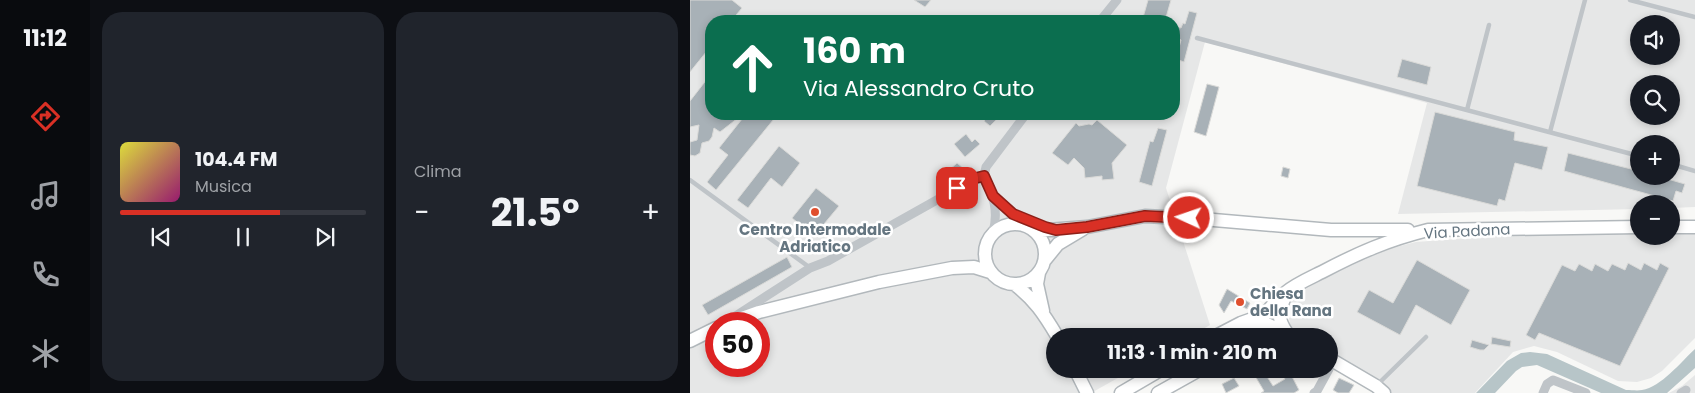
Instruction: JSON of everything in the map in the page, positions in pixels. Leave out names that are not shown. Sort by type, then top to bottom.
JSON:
[{"type":"main road","points":[[1035,231],[1087,227],[1145,216],[1202,218],[1331,230],[1428,230]]},
{"type":"main road","points":[[1039,273],[1032,280],[1023,283],[1005,283],[997,279],[986,265],[985,247],[993,232],[1010,224],[1019,224],[1028,226],[1035,231],[1045,249],[1045,260]]},
{"type":"main road","points":[[1044,313],[1038,284],[1039,273],[1045,260],[1058,244],[1087,227]]},
{"type":"main road","name":"Via Padana","points":[[1254,328],[1286,292],[1335,265],[1380,244],[1428,230],[1630,227]]},
{"type":"main road","points":[[1680,227],[1695,227]]},
{"type":"main road","points":[[952,268],[985,247]]},
{"type":"main road","points":[[759,312],[860,286],[952,268],[974,267],[990,272]]},
{"type":"main road","points":[[1014,284],[1029,295],[1044,313],[1052,328]]},
{"type":"main road","points":[[1284,328],[1280,323],[1279,315],[1286,292]]},
{"type":"main road","points":[[1235,328],[1251,318],[1260,320],[1275,328]]},
{"type":"main road","points":[[690,341],[705,334]]},
{"type":"main road","points":[[1338,368],[1380,390]]},
{"type":"main road","points":[[1080,378],[1087,392]]},
{"type":"main road","points":[[1121,393],[1147,378]]},
{"type":"main road","points":[[1158,393],[1185,378]]},
{"type":"street","points":[[1105,15],[1117,0]]},
{"type":"street","points":[[993,232],[996,218],[993,196],[984,176],[986,167],[1021,120]]},
{"type":"street","points":[[742,312],[810,268],[828,261],[976,178],[984,176]]},
{"type":"street","points":[[993,196],[1013,214],[1056,230]]},
{"type":"street","points":[[1003,204],[1010,216],[1019,224]]},
{"type":"street","points":[[1314,393],[1317,391],[1323,378]]},
{"type":"street","points":[[1542,393],[1547,384],[1553,380],[1586,393]]},
{"type":"lane","points":[[1550,132],[1585,0]]},
{"type":"lane","points":[[1630,0],[1695,17]]},
{"type":"lane","points":[[1467,110],[1489,25]]},
{"type":"lane","points":[[1197,38],[1630,154]]},
{"type":"lane","points":[[1680,167],[1695,171]]},
{"type":"lane","points":[[690,180],[810,268]]},
{"type":"lane","points":[[1380,390],[1426,338]]},
{"type":"shaded area","points":[[690,0],[1695,0],[1695,207],[1680,208],[1680,195],[1630,195],[1630,209],[1398,214],[1427,103],[1205,42],[1166,188],[1210,325],[1205,328],[1046,328],[1046,378],[1118,378],[1091,393],[690,393]]},
{"type":"shaded area","points":[[1630,232],[1630,245],[1680,245],[1680,232],[1695,232],[1695,338],[1662,371],[1651,378],[1637,382],[1618,381],[1557,352],[1534,346],[1513,352],[1475,393],[1389,393],[1382,381],[1338,356],[1338,328],[1291,328],[1287,305],[1297,294],[1342,268],[1372,255],[1416,242],[1497,236]]},
{"type":"shaded area","points":[[1695,349],[1695,368],[1667,393],[1601,393],[1537,365],[1522,367],[1516,371],[1495,393],[1476,393],[1507,361],[1521,353],[1547,354],[1626,390],[1642,390],[1663,379]]},
{"type":"shaded area","points":[[1695,375],[1695,393],[1669,393],[1682,386]]},
{"type":"building","points":[[690,0],[732,0],[742,8],[736,15],[705,15],[705,53],[690,72]]},
{"type":"building","points":[[914,0],[931,0],[925,7]]},
{"type":"building","points":[[1148,0],[1171,0],[1167,15],[1144,15]]},
{"type":"building","points":[[1189,11],[1197,13],[1184,62],[1180,60],[1180,28],[1183,23],[1185,24]]},
{"type":"building","points":[[1402,59],[1431,67],[1427,85],[1397,77]]},
{"type":"building","points":[[705,82],[705,120],[735,120],[720,132],[714,128],[712,137],[709,141],[702,143],[700,153],[695,156],[690,155],[690,142],[697,140],[699,125],[690,127],[690,101]]},
{"type":"building","points":[[1207,84],[1219,87],[1206,136],[1194,132]]},
{"type":"building","points":[[1435,112],[1515,132],[1514,140],[1548,147],[1542,170],[1515,163],[1505,201],[1499,199],[1497,206],[1417,186]]},
{"type":"building","points":[[741,120],[773,120],[716,190],[707,182],[728,155],[719,148]]},
{"type":"building","points":[[985,120],[996,120],[990,126]]},
{"type":"building","points":[[1097,120],[1127,145],[1112,163],[1114,179],[1102,180],[1102,176],[1085,178],[1084,168],[1074,158],[1068,165],[1052,153],[1076,123],[1079,126],[1092,125]]},
{"type":"building","points":[[1158,128],[1167,130],[1152,186],[1139,182],[1150,141],[1153,142]]},
{"type":"building","points":[[966,134],[972,142],[975,139],[980,144],[965,157],[954,144]]},
{"type":"building","points":[[779,146],[800,163],[782,187],[771,178],[748,208],[737,200]]},
{"type":"building","points":[[1568,153],[1630,169],[1630,185],[1680,185],[1680,183],[1685,184],[1682,193],[1676,191],[1675,195],[1651,195],[1564,171]]},
{"type":"building","points":[[957,163],[963,168],[948,180],[947,172]]},
{"type":"building","points":[[1283,167],[1290,169],[1288,178],[1281,176]]},
{"type":"building","name":"Centro Intermodale Adriatico","points":[[816,188],[839,206],[814,236],[792,218]]},
{"type":"building","points":[[787,257],[792,267],[713,312],[706,312],[702,305]]},
{"type":"building","points":[[1417,260],[1470,290],[1451,325],[1416,305],[1400,335],[1357,312],[1369,290],[1393,303]]},
{"type":"building","points":[[1628,263],[1641,270],[1644,263],[1657,270],[1660,263],[1669,268],[1620,366],[1539,333],[1535,340],[1526,335],[1562,265],[1575,271],[1579,264],[1592,271],[1595,264],[1608,271],[1612,264],[1625,270]]},
{"type":"building","points":[[1227,289],[1250,303],[1247,309],[1231,301],[1224,313],[1219,305]]},
{"type":"building","points":[[1492,337],[1511,341],[1510,347],[1491,344]]},
{"type":"building","points":[[1472,340],[1489,345],[1484,350],[1480,350],[1470,347]]},
{"type":"building","points":[[1234,378],[1239,386],[1226,393],[1222,384]]},
{"type":"building","points":[[1256,378],[1268,378],[1273,386],[1284,378],[1293,378],[1299,390],[1294,393],[1261,393],[1264,391]]},
{"type":"building","points":[[1339,378],[1354,385],[1349,393],[1338,393],[1333,390]]},
{"type":"place","name":"Centro Intermodale Adriatico","points":[[815,212]]},
{"type":"place","name":"Chiesa della Rana","points":[[1240,302]]},
{"type":"route","points":[[957,188],[980,176],[984,176],[993,196],[1013,214],[1056,230],[1087,227],[1145,216],[1189,218]]}]
